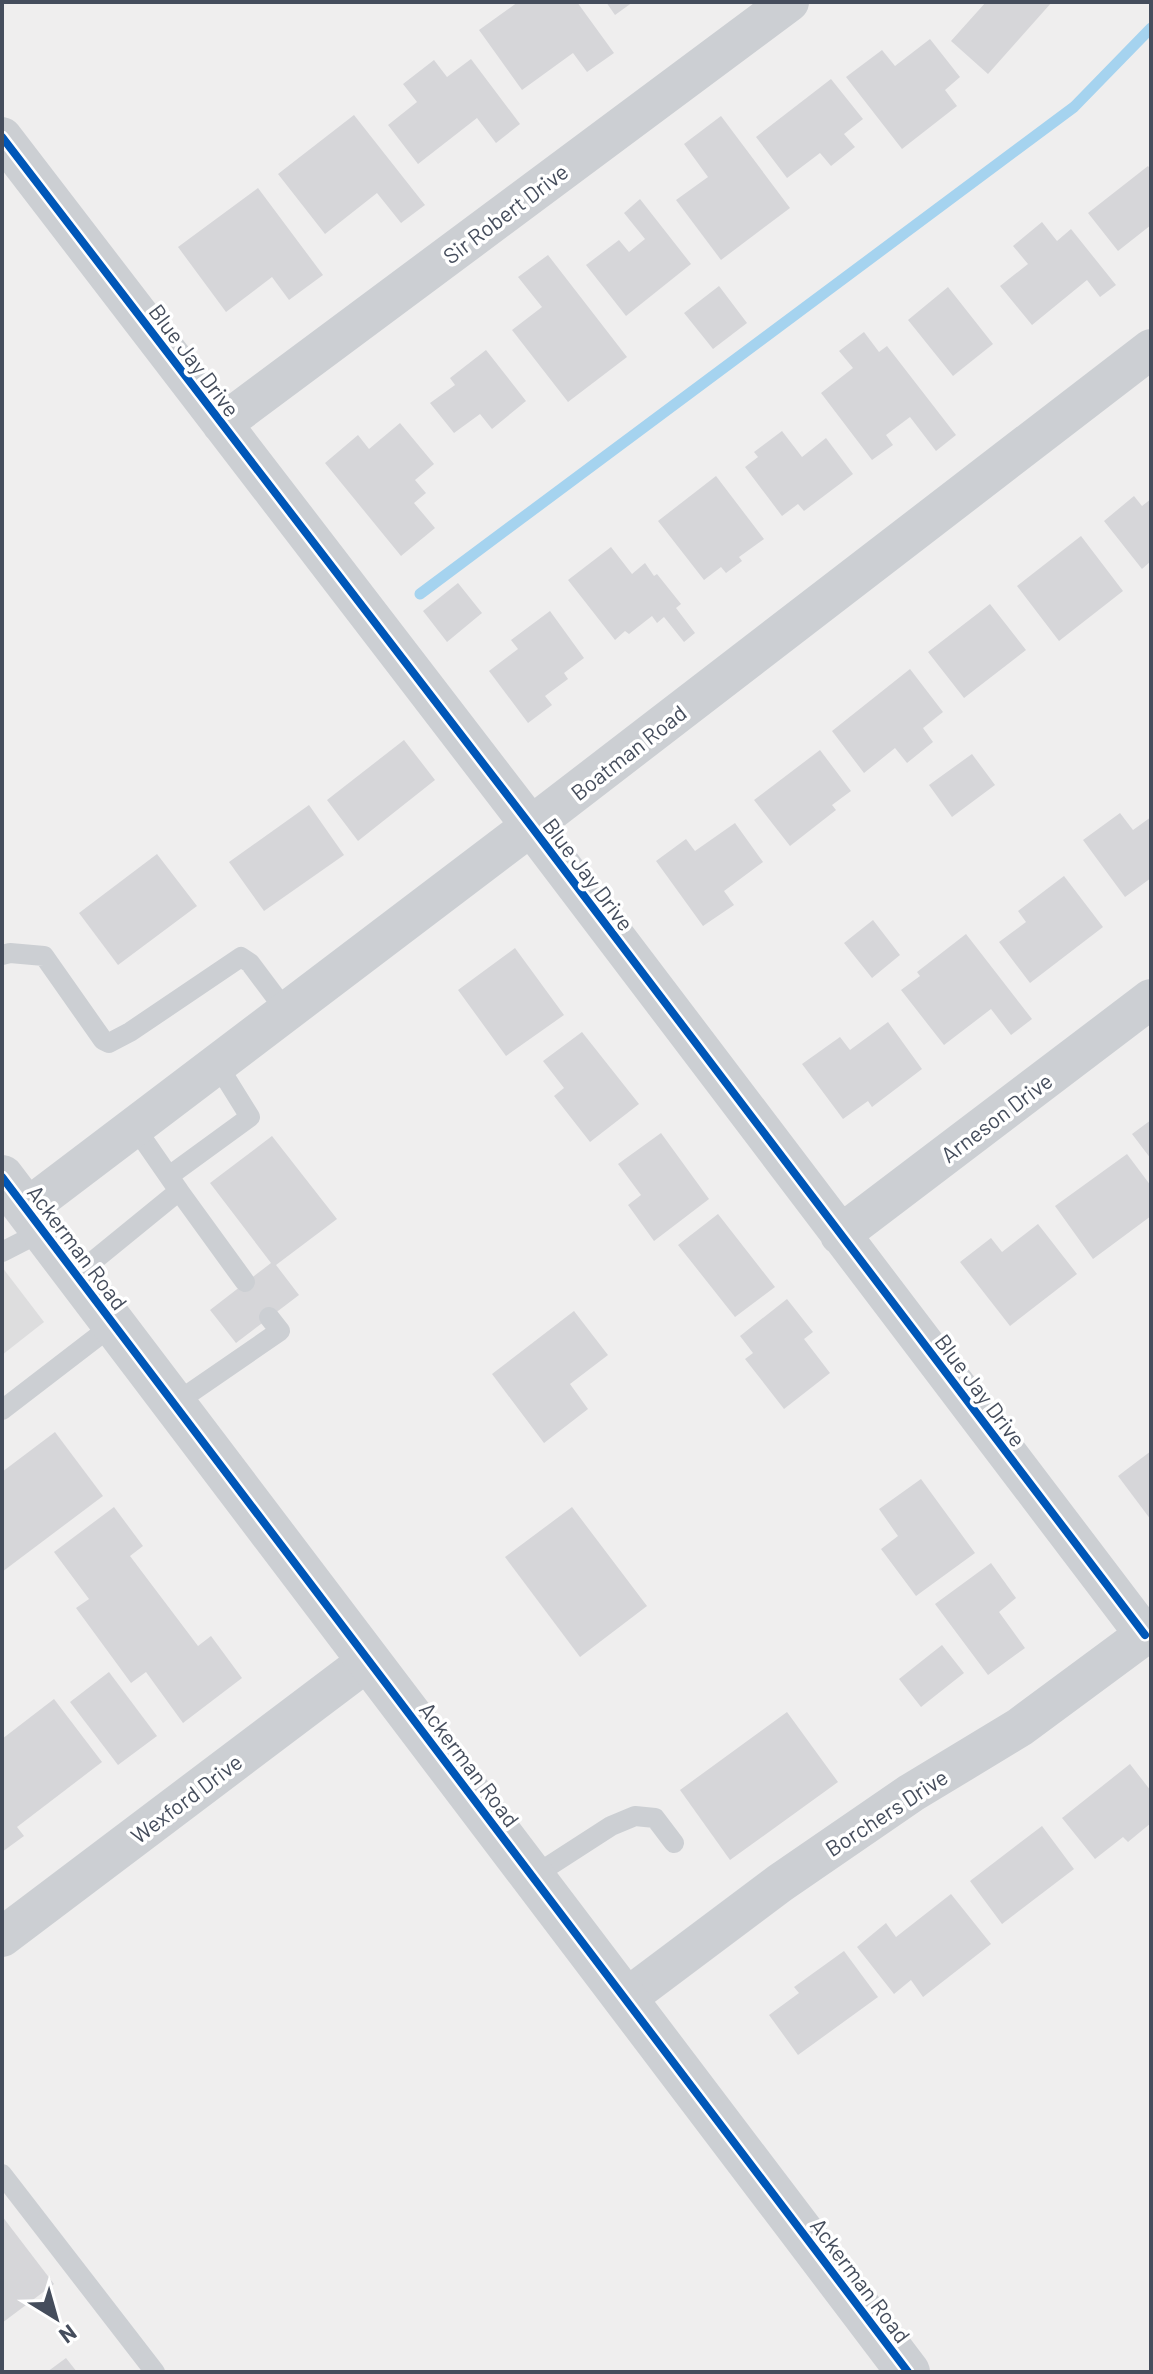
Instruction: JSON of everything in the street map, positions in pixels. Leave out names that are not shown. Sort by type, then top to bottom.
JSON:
[{"type":"street","name":"Sir Robert Drive","points":[[222,424],[789,2]]},
{"type":"street","name":"Blue Jay Drive","points":[[2,137],[531,826],[840,1235],[1148,1633]]},
{"type":"street","name":"Boatman Road","points":[[24,1206],[531,826],[1151,349]]},
{"type":"street","name":"Arneson Drive","points":[[840,1235],[1151,999]]},
{"type":"street","name":"Ackerman Road","points":[[24,1206],[908,2372]]},
{"type":"street","name":"Borchers Drive","points":[[624,2000],[780,1883],[911,1793],[1020,1727],[1148,1633]]},
{"type":"street","name":"Wexford Drive","points":[[2,1937],[369,1660]]},
{"type":"lane","points":[[2,955],[44,956],[103,1040],[109,1043],[241,957],[250,963],[286,1011]]},
{"type":"lane","points":[[76,1275],[250,1117],[217,1064]]},
{"type":"lane","points":[[134,1126],[245,1282]]},
{"type":"lane","points":[[2,1252],[24,1206]]},
{"type":"lane","points":[[174,1404],[280,1331],[269,1317]]},
{"type":"lane","points":[[2,1410],[114,1324]]},
{"type":"lane","points":[[532,1877],[596,1835],[635,1816],[655,1818],[674,1843]]},
{"type":"lane","points":[[2,2174],[155,2372]]},
{"type":"shaded area","points":[[2,1267],[44,1322],[2,1355]]},
{"type":"building","points":[[518,2],[577,2],[614,53],[587,72],[573,53],[522,90],[479,30]]},
{"type":"building","points":[[606,2],[633,2],[615,15]]},
{"type":"building","points":[[986,2],[1052,2],[988,74],[951,41]]},
{"type":"building","points":[[930,39],[960,77],[945,90],[957,106],[902,149],[846,77],[882,50],[895,66]]},
{"type":"building","points":[[471,59],[520,124],[496,143],[477,118],[418,164],[388,125],[417,102],[403,84],[434,60],[447,77]]},
{"type":"building","points":[[831,79],[863,119],[844,134],[855,147],[831,166],[820,153],[787,178],[756,137]]},
{"type":"building","points":[[354,115],[425,205],[401,223],[377,193],[325,234],[278,174]]},
{"type":"building","points":[[721,116],[790,208],[721,260],[676,200],[708,177],[684,144]]},
{"type":"building","points":[[1148,166],[1151,170],[1151,225],[1118,251],[1088,213]]},
{"type":"building","points":[[258,188],[323,275],[289,300],[272,277],[226,312],[178,247]]},
{"type":"building","points":[[640,199],[691,264],[626,316],[586,265],[619,240],[629,252],[645,239],[624,213]]},
{"type":"building","points":[[1042,222],[1057,241],[1071,229],[1116,285],[1100,297],[1087,280],[1032,325],[1000,286],[1028,264],[1013,246]]},
{"type":"building","points":[[548,255],[627,357],[568,402],[512,330],[542,307],[518,277]]},
{"type":"building","points":[[719,286],[747,323],[713,349],[684,313]]},
{"type":"building","points":[[948,287],[993,344],[953,376],[908,320]]},
{"type":"building","points":[[864,332],[879,352],[887,346],[956,435],[936,451],[910,417],[886,435],[893,445],[872,460],[821,393],[853,368],[839,351]]},
{"type":"building","points":[[486,350],[526,401],[492,429],[480,414],[454,433],[430,403],[455,385],[450,378]]},
{"type":"building","points":[[400,423],[434,464],[415,480],[426,493],[414,503],[435,528],[401,556],[325,463],[358,435],[369,449]]},
{"type":"building","points":[[782,431],[802,457],[826,438],[853,474],[804,511],[798,504],[782,516],[745,467],[758,457],[754,452]]},
{"type":"building","points":[[716,476],[764,539],[739,557],[742,561],[726,573],[721,567],[704,580],[658,521]]},
{"type":"building","points":[[1134,496],[1142,506],[1151,499],[1151,561],[1142,569],[1104,521]]},
{"type":"building","points":[[1081,536],[1123,591],[1059,641],[1017,586]]},
{"type":"building","points":[[611,547],[632,574],[645,563],[654,576],[657,574],[681,604],[676,608],[695,633],[684,642],[664,617],[657,623],[652,616],[629,634],[625,631],[615,640],[568,580]]},
{"type":"building","points":[[458,583],[482,613],[447,642],[423,611]]},
{"type":"building","points":[[990,604],[1026,650],[964,698],[928,652]]},
{"type":"building","points":[[550,611],[584,658],[564,673],[568,679],[545,696],[552,705],[528,723],[489,671],[518,649],[511,640]]},
{"type":"building","points":[[910,669],[943,712],[923,728],[933,742],[907,763],[895,748],[864,773],[832,731]]},
{"type":"building","points":[[404,740],[435,780],[358,841],[327,800]]},
{"type":"building","points":[[820,750],[851,791],[832,805],[836,810],[790,846],[754,800]]},
{"type":"building","points":[[972,754],[995,785],[952,817],[929,785]]},
{"type":"building","points":[[309,805],[344,855],[264,911],[229,862]]},
{"type":"building","points":[[1120,813],[1133,830],[1151,817],[1151,878],[1125,897],[1083,840]]},
{"type":"building","points":[[735,823],[763,862],[724,891],[734,905],[703,926],[656,861],[686,839],[695,851]]},
{"type":"building","points":[[157,854],[197,906],[118,965],[79,913]]},
{"type":"building","points":[[1064,876],[1103,927],[1030,983],[999,942],[1026,922],[1018,911]]},
{"type":"building","points":[[873,920],[900,955],[872,978],[844,943]]},
{"type":"building","points":[[966,934],[1032,1019],[1011,1035],[991,1009],[944,1045],[901,990],[920,976],[917,972]]},
{"type":"building","points":[[515,948],[564,1015],[506,1056],[458,990]]},
{"type":"building","points":[[888,1022],[922,1069],[872,1107],[868,1101],[843,1119],[802,1064],[840,1037],[850,1050]]},
{"type":"building","points":[[582,1032],[639,1104],[590,1142],[554,1096],[564,1088],[543,1061]]},
{"type":"building","points":[[1151,1120],[1151,1159],[1132,1134]]},
{"type":"building","points":[[661,1133],[709,1199],[654,1241],[628,1205],[641,1195],[618,1164]]},
{"type":"building","points":[[272,1136],[337,1219],[276,1265],[299,1295],[236,1343],[210,1310],[271,1263],[210,1183]]},
{"type":"building","points":[[1127,1154],[1151,1186],[1151,1216],[1093,1259],[1055,1206]]},
{"type":"building","points":[[718,1214],[775,1287],[735,1317],[678,1245]]},
{"type":"building","points":[[1038,1224],[1077,1274],[1010,1326],[960,1262],[991,1238],[1002,1252]]},
{"type":"building","points":[[787,1299],[813,1332],[804,1339],[830,1373],[784,1409],[745,1359],[753,1353],[740,1336]]},
{"type":"building","points":[[574,1311],[608,1355],[570,1384],[588,1409],[544,1443],[492,1374]]},
{"type":"building","points":[[55,1432],[103,1496],[2,1572],[2,1472]]},
{"type":"building","points":[[1151,1451],[1151,1520],[1118,1476]]},
{"type":"building","points":[[921,1479],[975,1553],[916,1596],[881,1549],[898,1536],[879,1509]]},
{"type":"building","points":[[114,1507],[143,1546],[130,1556],[198,1646],[211,1636],[242,1678],[183,1723],[146,1672],[131,1683],[76,1608],[89,1599],[54,1552]]},
{"type":"building","points":[[572,1507],[647,1606],[580,1657],[505,1557]]},
{"type":"building","points":[[991,1563],[1016,1598],[999,1612],[1025,1648],[988,1675],[935,1604]]},
{"type":"building","points":[[942,1645],[964,1673],[921,1707],[899,1679]]},
{"type":"building","points":[[109,1672],[157,1736],[118,1765],[70,1702]]},
{"type":"building","points":[[54,1699],[102,1762],[17,1827],[24,1836],[2,1852],[2,1739]]},
{"type":"building","points":[[787,1712],[838,1782],[730,1860],[680,1790]]},
{"type":"building","points":[[1130,1764],[1151,1791],[1151,1823],[1128,1842],[1123,1837],[1095,1859],[1062,1818]]},
{"type":"building","points":[[1042,1826],[1074,1869],[1002,1924],[970,1881]]},
{"type":"building","points":[[951,1894],[991,1944],[923,1997],[911,1980],[894,1994],[857,1947],[886,1923],[896,1937]]},
{"type":"building","points":[[844,1951],[878,1997],[798,2055],[769,2015],[799,1993],[794,1987]]},
{"type":"building","points":[[2,2216],[54,2284],[2,2323]]},
{"type":"building","points":[[66,2358],[77,2372],[47,2372]]},
{"type":"waterway","points":[[420,594],[1074,107],[1151,28]]},
{"type":"cycle path","points":[[2,137],[531,826],[1145,1635]]},
{"type":"cycle path","points":[[2,1177],[908,2372]]}]
